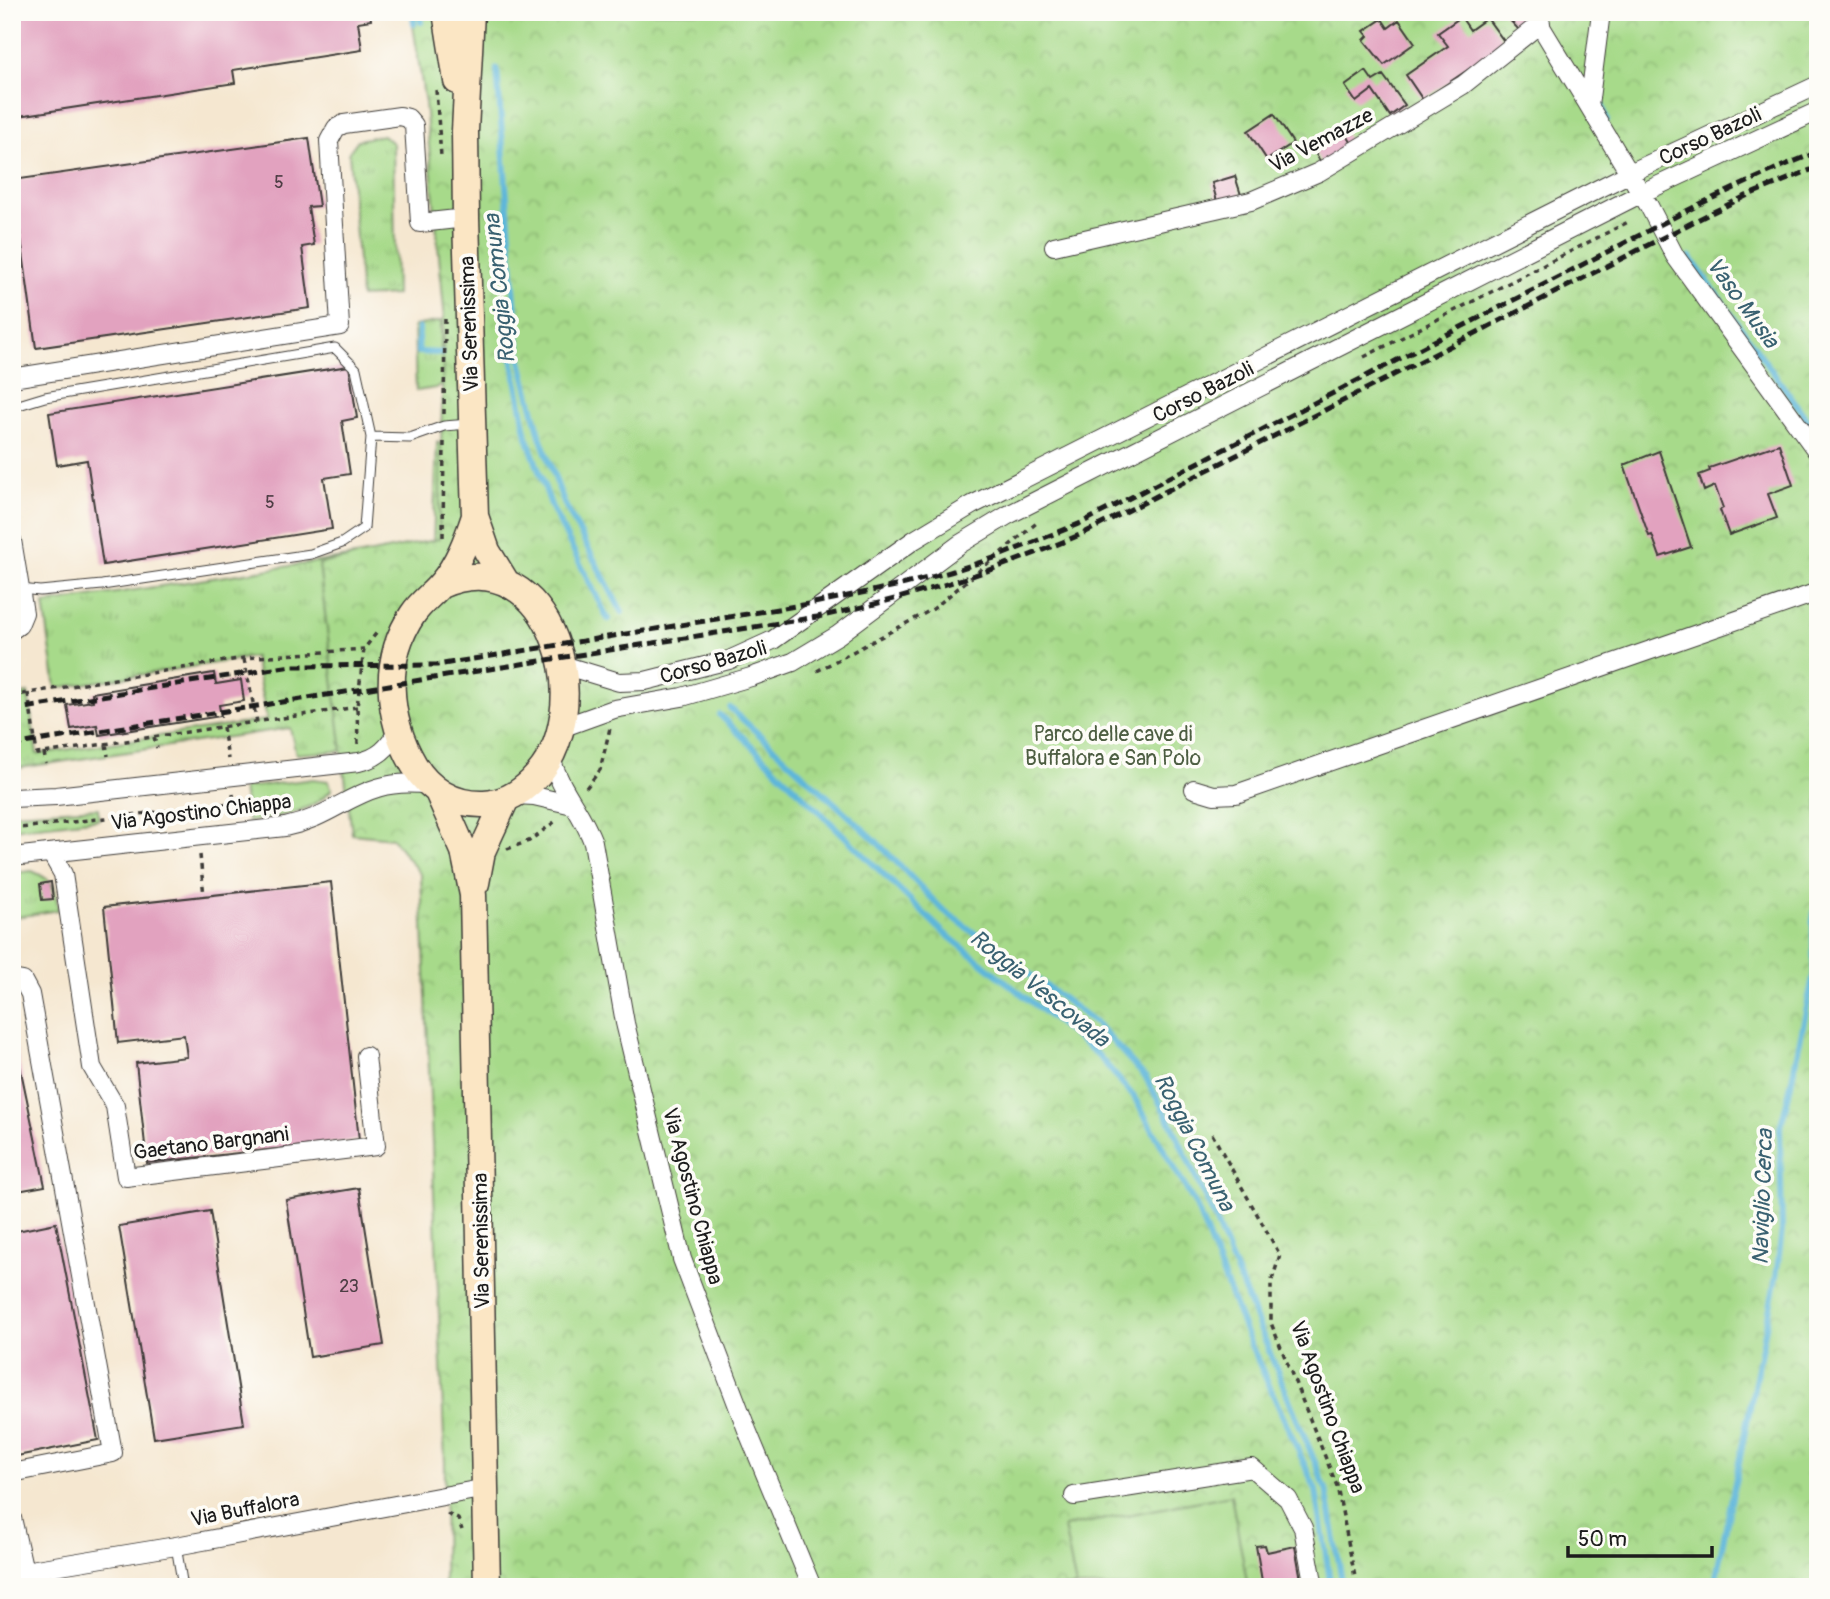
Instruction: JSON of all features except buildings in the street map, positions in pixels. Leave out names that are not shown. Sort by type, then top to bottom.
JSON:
[{"type":"main road","name":"Via Serenissima","points":[[446,12],[465,131]]},
{"type":"main road","name":"Via Serenissima","points":[[471,12],[465,131],[475,516],[487,551],[506,582],[521,592],[547,624],[563,665],[566,686],[561,728],[551,758],[539,775],[510,798],[482,851],[473,895]]},
{"type":"main road","name":"Via Serenissima","points":[[475,516],[461,553],[441,585],[412,615],[403,633],[391,691],[397,730],[413,763],[433,788],[464,851],[473,895],[487,1587]]},
{"type":"main road","points":[[441,585],[473,576],[506,582]]},
{"type":"main road","points":[[433,788],[471,804],[510,798]]},
{"type":"street","points":[[1589,106],[1601,12]]},
{"type":"street","name":"Via Vemazze","points":[[1054,246],[1251,201],[1319,172],[1463,85],[1536,18],[1646,200],[1675,256],[1818,453]]},
{"type":"street","name":"Corso Bazoli","points":[[563,665],[619,682],[645,681],[729,660],[773,640],[914,540],[972,505],[1630,173],[1818,85]]},
{"type":"street","name":"Corso Bazoli","points":[[561,728],[614,709],[682,697],[793,662],[838,635],[960,544],[1008,515],[1646,200],[1818,111]]},
{"type":"street","points":[[12,378],[340,326],[328,141],[336,128],[344,124],[400,116],[408,118],[414,125],[415,133],[420,223],[466,218]]},
{"type":"street","points":[[12,540],[24,613],[19,625],[12,630]]},
{"type":"street","points":[[1194,789],[1214,795],[1236,793],[1818,592]]},
{"type":"street","name":"Via Agostino Chiappa","points":[[12,798],[56,796],[359,762],[379,755],[393,740],[397,730]]},
{"type":"street","name":"Via Agostino Chiappa","points":[[551,758],[559,783],[582,816],[593,842],[625,1023],[682,1259],[747,1430],[812,1587]]},
{"type":"street","name":"Via Agostino Chiappa","points":[[12,857],[285,827],[321,816],[372,788],[400,783],[433,788]]},
{"type":"street","points":[[510,798],[534,796],[573,805]]},
{"type":"street","name":"Gaetano Bargnani","points":[[51,853],[63,874],[92,1068],[115,1107],[126,1177],[376,1146],[366,1056]]},
{"type":"street","points":[[12,979],[23,981],[30,994],[113,1453],[12,1474]]},
{"type":"street","points":[[1074,1496],[1252,1468],[1288,1499],[1303,1528],[1314,1587]]},
{"type":"street","name":"Via Buffalora","points":[[18,1572],[176,1546],[486,1488]]},
{"type":"street","points":[[12,1518],[18,1572]]},
{"type":"lane","points":[[12,407],[45,397],[335,348],[356,369],[371,437],[364,528],[342,543],[311,554],[102,585],[20,589]]},
{"type":"lane","points":[[371,437],[410,438],[444,426],[472,424]]},
{"type":"lane","points":[[176,1546],[183,1587]]},
{"type":"path","points":[[436,82],[442,165]]},
{"type":"path","points":[[1354,362],[1623,226],[1646,200]]},
{"type":"path","points":[[443,543],[444,316]]},
{"type":"path","points":[[812,673],[933,609],[1042,519]]},
{"type":"path","points":[[359,750],[357,707],[364,649],[382,624]]},
{"type":"path","points":[[12,696],[244,658],[364,649]]},
{"type":"path","points":[[244,658],[257,722]]},
{"type":"path","points":[[27,693],[37,754],[357,707]]},
{"type":"path","points":[[501,850],[541,833],[573,805],[600,770],[614,709]]},
{"type":"path","points":[[610,728],[622,726]]},
{"type":"path","points":[[154,737],[157,748]]},
{"type":"path","points":[[106,744],[108,755]]},
{"type":"path","points":[[44,753],[46,764]]},
{"type":"path","name":"Via Agostino Chiappa","points":[[1212,1134],[1280,1255],[1271,1283],[1271,1323],[1337,1486],[1357,1587]]},
{"type":"green space","name":"Parco delle cave di Buffalora e San Polo","points":[[411,12],[1818,12],[1818,1587],[444,1587],[445,1463],[421,875],[392,838],[352,834],[319,564],[439,539],[444,310],[425,103]]},
{"type":"green space","points":[[383,135],[393,144],[396,295],[361,297],[349,152],[358,140]]},
{"type":"green space","points":[[441,321],[441,357],[452,357],[447,383],[416,391],[414,326]]},
{"type":"green space","points":[[437,442],[452,453],[454,527],[359,750],[296,754],[290,728],[12,769],[12,696],[28,693],[37,754],[267,720],[254,657],[56,688],[44,604],[433,544]]},
{"type":"green space","points":[[313,779],[328,781],[332,789],[304,809],[248,822],[243,788]]},
{"type":"green space","points":[[98,808],[99,819],[12,829],[12,813]]},
{"type":"green space","points":[[32,871],[53,885],[58,910],[12,918],[12,873]]},
{"type":"green space","points":[[1231,1495],[1248,1587],[1076,1587],[1064,1527]]},
{"type":"waterway","name":"Roggia Vescovada","points":[[413,12],[414,24]]},
{"type":"waterway","name":"Roggia Comuna","points":[[420,12],[421,22]]},
{"type":"waterway","name":"Roggia Comuna","points":[[497,69],[519,353],[540,436],[564,503],[622,612]]},
{"type":"waterway","name":"Vaso Musia","points":[[1597,90],[1607,120]]},
{"type":"waterway","name":"Vaso Musia","points":[[1690,257],[1818,435]]},
{"type":"waterway","name":"Roggia Vescovada","points":[[419,328],[418,352],[441,353]]},
{"type":"waterway","name":"Roggia Vescovada","points":[[512,358],[527,437],[552,508],[608,619]]},
{"type":"waterway","name":"Roggia Comuna","points":[[730,708],[873,838],[942,909],[1096,1023],[1146,1078],[1172,1125],[1211,1210],[1326,1489],[1343,1587]]},
{"type":"waterway","name":"Roggia Vescovada","points":[[720,715],[943,932],[1097,1054],[1134,1097],[1196,1206],[1246,1334],[1316,1490],[1331,1587]]},
{"type":"waterway","name":"Naviglio Cerca","points":[[1714,1587],[1776,1277],[1782,1231],[1780,1128],[1814,973],[1813,921],[1818,890]]},
{"type":"railway","points":[[12,710],[292,666],[437,665],[814,603],[950,572],[994,558],[1081,523],[1702,203],[1818,152]]},
{"type":"railway","points":[[12,745],[817,617],[953,582],[1084,533],[1707,215],[1818,167]]}]
